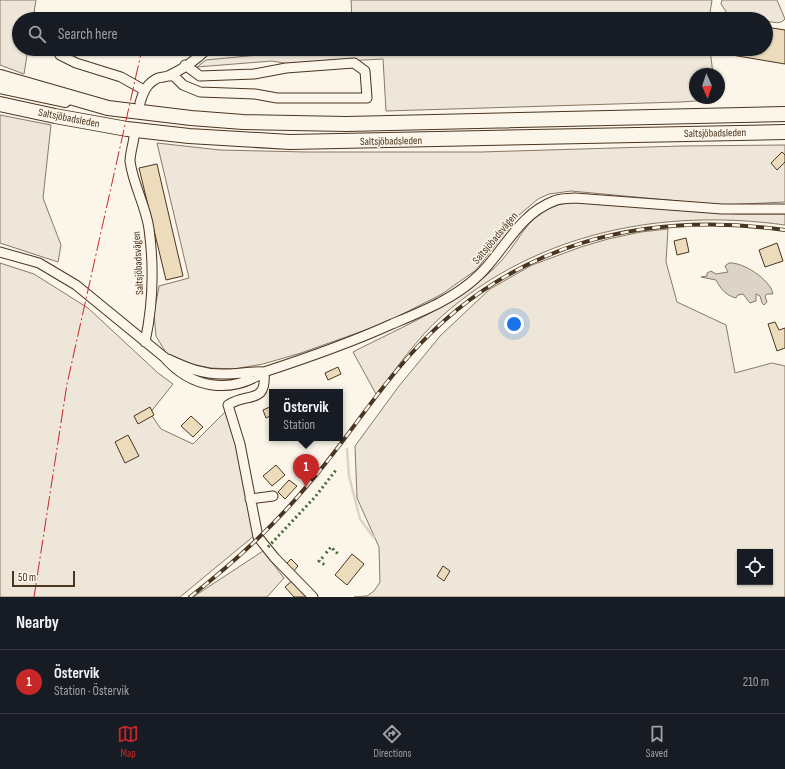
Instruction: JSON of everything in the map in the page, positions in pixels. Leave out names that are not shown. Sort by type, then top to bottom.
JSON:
[{"type":"highway","points":[[0,77],[108,108]]},
{"type":"highway","name":"Saltsjöbadsleden","points":[[0,104],[55,116],[127,128],[189,136],[290,142],[785,132]]},
{"type":"highway","name":"Saltsjöbadsleden","points":[[108,108],[191,118],[294,124],[785,114]]},
{"type":"main road","name":"Saltsjöbadsleden","points":[[0,87],[49,98],[108,108]]},
{"type":"street","points":[[62,56],[76,63],[121,78],[144,90]]},
{"type":"street","points":[[169,76],[199,56]]},
{"type":"street","points":[[140,103],[144,90],[150,83],[158,78],[169,76],[174,76],[183,85],[200,92],[255,94],[277,98],[367,98],[365,71],[354,63],[286,68],[262,73],[241,75],[200,76],[185,65]]},
{"type":"street","name":"Saltsjöbadsvägen","points":[[134,137],[130,160],[149,228],[151,250],[152,293],[150,317],[145,342]]},
{"type":"street","name":"Saltsjöbadsvägen","points":[[0,252],[39,263],[76,285],[164,357],[196,371],[213,374],[250,371],[264,372],[361,339],[433,306],[457,293],[479,275],[506,241],[529,216],[555,200],[575,198],[722,209],[785,209]]},
{"type":"street","points":[[264,372],[265,385],[262,392],[257,395],[235,400],[228,404],[240,444],[256,531],[262,544],[313,597]]},
{"type":"street","points":[[250,499],[273,496]]},
{"type":"shaded area","points":[[0,0],[36,0],[34,12],[12,12],[12,56],[27,56],[24,74],[0,65]]},
{"type":"shaded area","points":[[351,0],[712,0],[710,12],[352,12]]},
{"type":"shaded area","points":[[722,0],[777,0],[785,19],[779,23],[773,22],[773,12],[726,12],[721,4]]},
{"type":"shaded area","points":[[247,56],[711,56],[712,68],[689,68],[689,101],[386,111],[383,59],[290,64],[272,61],[197,67],[206,60]]},
{"type":"shaded area","points":[[0,115],[51,125],[43,198],[61,245],[58,262],[0,243]]},
{"type":"shaded area","points":[[157,143],[220,150],[306,152],[481,152],[681,146],[785,145],[785,202],[721,205],[571,191],[549,194],[538,199],[519,215],[476,270],[442,294],[385,323],[301,353],[263,364],[234,369],[211,368],[191,364],[166,353],[156,336],[154,314],[159,286],[189,278]]},
{"type":"shaded area","points":[[571,202],[737,214],[785,214],[785,225],[739,221],[693,220],[648,224],[603,233],[560,246],[519,264],[479,287],[442,316],[416,343],[376,394],[353,352],[412,323],[452,301],[487,275],[502,260],[523,231],[537,216],[557,205]]},
{"type":"shaded area","points":[[668,229],[666,262],[677,302],[726,325],[735,373],[772,363],[785,366],[785,597],[354,597],[367,596],[374,591],[380,582],[379,547],[357,498],[355,446],[399,386],[441,335],[490,289],[532,265],[608,239],[641,232]]},
{"type":"shaded area","points":[[0,263],[34,274],[88,308],[158,373],[173,384],[150,413],[161,429],[193,444],[226,411],[233,431],[255,535],[180,597],[0,597]]},
{"type":"shaded area","points":[[729,263],[735,263],[748,268],[767,283],[773,294],[767,294],[765,296],[767,302],[764,305],[760,296],[756,294],[756,301],[750,303],[743,294],[738,295],[736,298],[732,297],[724,291],[716,280],[701,277],[707,276],[707,273],[711,271],[716,274],[728,272],[725,266]]},
{"type":"shaded area","points":[[263,551],[284,578],[267,597],[193,597]]},
{"type":"building","points":[[773,28],[785,30],[785,64],[738,56],[773,56]]},
{"type":"building","points":[[782,152],[785,155],[785,162],[777,170],[771,163]]},
{"type":"building","points":[[157,164],[183,276],[166,280],[139,168]]},
{"type":"building","points":[[686,238],[689,252],[677,255],[674,241]]},
{"type":"building","points":[[777,243],[783,261],[765,267],[759,250]]},
{"type":"building","points":[[775,322],[779,330],[785,328],[785,348],[777,351],[768,324]]},
{"type":"building","points":[[338,367],[341,374],[328,380],[325,373]]},
{"type":"building","points":[[150,407],[154,415],[138,424],[134,416]]},
{"type":"building","points":[[269,407],[269,416],[266,418],[263,410]]},
{"type":"building","points":[[191,416],[203,427],[193,437],[181,426]]},
{"type":"building","points":[[128,435],[139,456],[125,463],[115,442]]},
{"type":"building","points":[[276,465],[285,475],[272,486],[263,476]]},
{"type":"building","points":[[289,480],[297,486],[285,499],[278,492]]},
{"type":"building","points":[[352,554],[364,564],[347,585],[335,575]]},
{"type":"building","points":[[291,559],[298,566],[293,572],[285,565]]},
{"type":"building","points":[[443,566],[450,571],[444,581],[437,576]]},
{"type":"building","points":[[293,580],[308,597],[294,597],[285,587]]},
{"type":"waterway","points":[[347,449],[349,476],[360,519],[374,538]]},
{"type":"railway","points":[[190,597],[251,545],[293,502],[333,455],[383,387],[410,355],[449,317],[490,286],[534,261],[581,243],[629,231],[680,225],[732,225],[785,230]]},
{"type":"hedge","points":[[268,547],[315,497],[336,470]]},
{"type":"hedge","points":[[326,553],[331,547],[338,554]]},
{"type":"hedge","points":[[323,557],[319,561],[325,565]]},
{"type":"power","points":[[34,597],[67,384],[140,56]]},
{"type":"place","name":"Östervik","points":[[306,487]]}]
